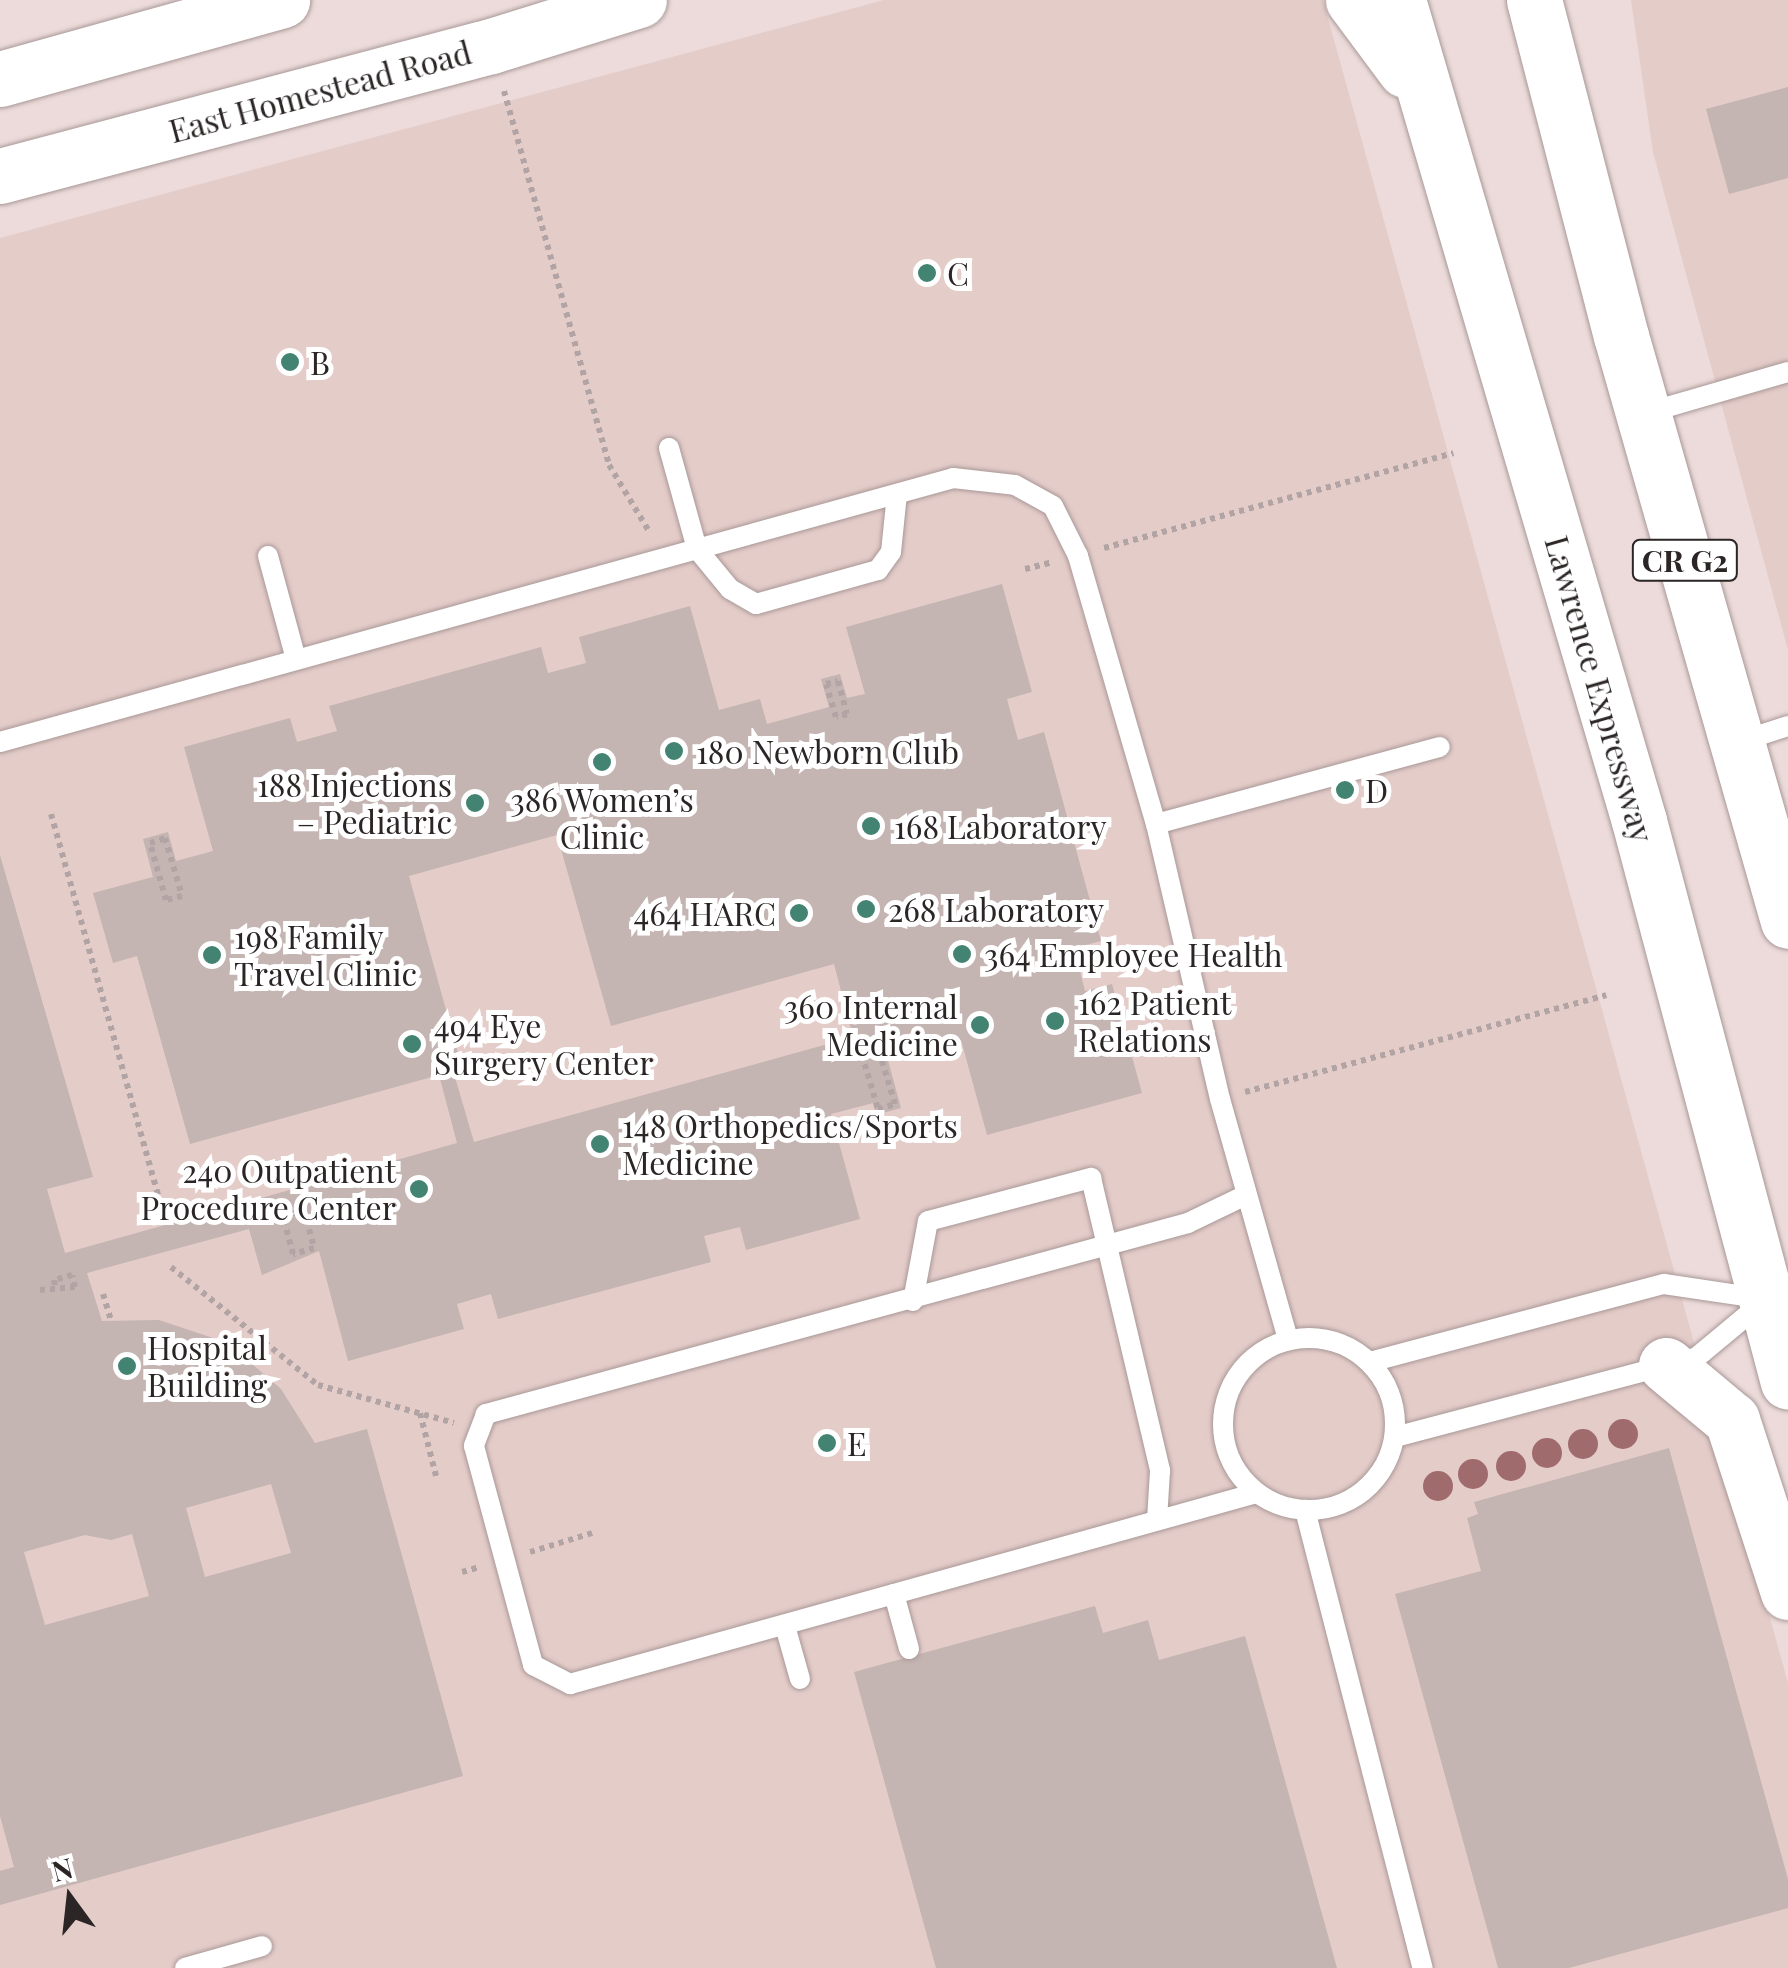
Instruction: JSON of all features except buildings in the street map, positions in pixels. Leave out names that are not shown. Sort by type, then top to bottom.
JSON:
[{"type":"main road","points":[[0,79],[282,0]]},
{"type":"main road","name":"East Homestead Road","points":[[0,176],[491,46],[639,0]]},
{"type":"main road","points":[[1353,0],[1424,96]]},
{"type":"main road","name":"Lawrence Expressway","points":[[1398,0],[1644,840],[1788,1382]]},
{"type":"main road","name":"CR G2","points":[[1546,14],[1643,414],[1763,734],[1788,921]]},
{"type":"main road","points":[[1666,1365],[1732,1420],[1788,1592]]},
{"type":"lane","points":[[1643,414],[1788,372]]},
{"type":"lane","points":[[669,448],[696,550],[730,589],[756,604],[859,580],[892,552],[897,494]]},
{"type":"lane","points":[[0,742],[953,478],[1015,485],[1053,506],[1078,556],[1156,824],[1220,1099],[1288,1340]]},
{"type":"lane","points":[[268,556],[296,659]]},
{"type":"lane","points":[[1156,824],[1440,747]]},
{"type":"lane","points":[[914,1300],[928,1221],[1091,1178],[1110,1244],[1160,1472],[1157,1520]]},
{"type":"lane","points":[[1246,1195],[1188,1223],[486,1414],[474,1446],[533,1665],[570,1684],[1257,1493]]},
{"type":"lane","points":[[1370,1362],[1664,1284],[1766,1300]]},
{"type":"lane","points":[[1395,1437],[1697,1356],[1766,1300]]},
{"type":"lane","points":[[1328,1339],[1370,1362],[1395,1410],[1395,1437],[1371,1484],[1349,1500],[1305,1510],[1257,1493],[1230,1458],[1223,1412],[1242,1370],[1288,1340],[1328,1339]]},
{"type":"lane","points":[[1305,1510],[1424,1968]]},
{"type":"lane","points":[[894,1594],[909,1649]]},
{"type":"lane","points":[[785,1626],[800,1679]]},
{"type":"lane","points":[[185,1968],[262,1946]]},
{"type":"path","points":[[491,46],[609,464],[666,560]]},
{"type":"path","points":[[1025,569],[1453,453]]},
{"type":"path","points":[[838,680],[847,714],[836,718],[826,684],[838,680]]},
{"type":"path","points":[[51,814],[164,1217]]},
{"type":"path","points":[[166,838],[182,896],[166,900],[150,844],[166,838]]},
{"type":"path","points":[[1220,1099],[1606,994]]},
{"type":"path","points":[[858,1045],[878,1109],[895,1104],[876,1041]]},
{"type":"path","points":[[304,1210],[314,1248],[294,1254],[283,1216],[304,1210]]},
{"type":"path","points":[[171,1267],[318,1385],[480,1430]]},
{"type":"path","points":[[40,1290],[55,1286]]},
{"type":"path","points":[[103,1294],[112,1321]]},
{"type":"path","points":[[420,1412],[436,1476]]},
{"type":"shaded area","points":[[884,0],[1323,0],[1788,1683],[1788,1968],[0,1968],[0,238]]},
{"type":"shaded area","points":[[1631,0],[1788,0],[1788,650],[1653,152]]},
{"type":"place","name":"C","points":[[927,273]]},
{"type":"place","name":"B","points":[[290,362]]},
{"type":"place","name":"180 Newborn Club","points":[[674,751]]},
{"type":"place","name":"386 Women’s Clinic","points":[[602,762]]},
{"type":"place","name":"D","points":[[1345,790]]},
{"type":"place","name":"188 Injections – Pediatric","points":[[475,803]]},
{"type":"place","name":"168 Laboratory","points":[[871,826]]},
{"type":"place","name":"268 Laboratory","points":[[866,909]]},
{"type":"place","name":"464 HARC","points":[[799,913]]},
{"type":"place","name":"364 Employee Health","points":[[962,954]]},
{"type":"place","name":"198 Family Travel Clinic","points":[[212,955]]},
{"type":"place","name":"162 Patient Relations","points":[[1055,1021]]},
{"type":"place","name":"360 Internal Medicine","points":[[980,1025]]},
{"type":"place","name":"494 Eye Surgery Center","points":[[412,1044]]},
{"type":"place","name":"148 Orthopedics/Sports Medicine","points":[[600,1144]]},
{"type":"place","name":"240 Outpatient Procedure Center","points":[[419,1189]]},
{"type":"place","name":"Hospital Building","points":[[127,1366]]},
{"type":"place","name":"E","points":[[827,1443]]}]
